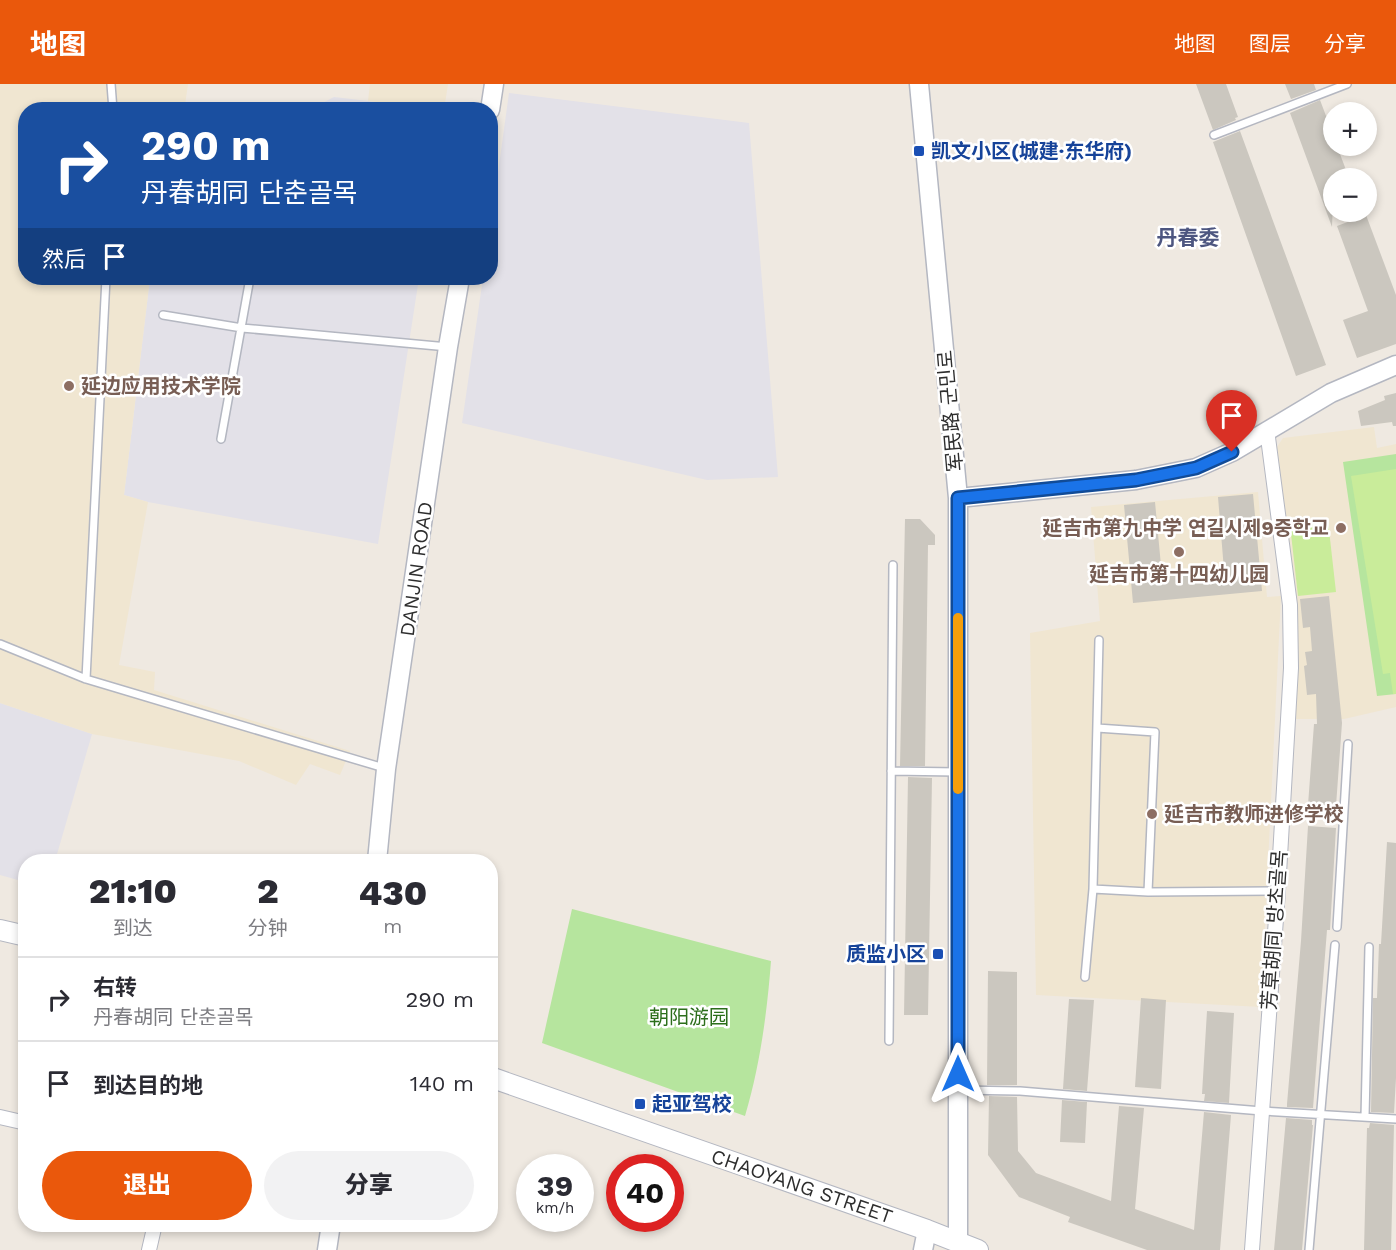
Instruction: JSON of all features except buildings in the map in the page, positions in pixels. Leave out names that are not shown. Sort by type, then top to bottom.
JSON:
[{"type":"main road","points":[[0,930],[18,934]]},
{"type":"main road","name":"CHAOYANG STREET","points":[[498,1080],[927,1230],[978,1250]]},
{"type":"street","points":[[491,102],[494,84]]},
{"type":"street","name":"军民路 군민로","points":[[920,84],[958,498],[958,1243]]},
{"type":"street","name":"DANJIN ROAD","points":[[378,854],[386,769],[459,285]]},
{"type":"street","points":[[958,498],[1136,480],[1196,468],[1232,452],[1331,393],[1396,365]]},
{"type":"street","name":"芳草胡同 방초골목","points":[[1252,1250],[1278,891],[1291,668],[1290,605],[1267,430]]},
{"type":"street","points":[[0,1117],[18,1121]]},
{"type":"street","points":[[923,1250],[927,1230]]},
{"type":"street","points":[[149,1250],[153,1232]]},
{"type":"street","points":[[327,1250],[330,1232]]},
{"type":"lane","points":[[111,84],[112,102]]},
{"type":"lane","points":[[1214,135],[1347,84]]},
{"type":"lane","points":[[86,679],[106,285]]},
{"type":"lane","points":[[221,439],[249,285]]},
{"type":"lane","points":[[163,315],[242,328],[448,347]]},
{"type":"lane","points":[[889,1041],[893,565]]},
{"type":"lane","points":[[1085,976],[1093,889],[1099,640]]},
{"type":"lane","points":[[0,644],[86,679],[386,769]]},
{"type":"lane","points":[[1097,728],[1155,732],[1148,892]]},
{"type":"lane","points":[[1337,927],[1348,744]]},
{"type":"lane","points":[[891,771],[958,772]]},
{"type":"lane","points":[[1093,889],[1148,892],[1278,891]]},
{"type":"lane","points":[[1309,1250],[1335,945]]},
{"type":"lane","points":[[1365,1117],[1369,947]]},
{"type":"lane","points":[[958,1089],[1020,1091],[1262,1111],[1396,1119]]},
{"type":"shaded area","name":"延边应用技术学院","points":[[0,84],[188,84],[185,102],[18,102],[18,285],[149,285],[124,495],[148,502],[119,665],[155,672],[154,690],[350,751],[340,775],[310,764],[296,785],[239,761],[92,734],[0,703]]},
{"type":"shaded area","points":[[370,84],[448,84],[445,102],[368,101]]},
{"type":"shaded area","points":[[509,93],[749,123],[778,477],[707,480],[462,423],[482,285],[498,285],[498,172]]},
{"type":"shaded area","points":[[334,97],[376,102],[324,102]]},
{"type":"shaded area","points":[[149,285],[418,285],[378,544],[148,502],[124,495]]},
{"type":"shaded area","name":"延吉市第九中学 연길시제9중학교","points":[[1374,427],[1377,448],[1396,444],[1396,707],[1344,719],[1292,719],[1295,607],[1277,447],[1283,438]]},
{"type":"shaded area","name":"延吉市教师进修学校","points":[[1258,492],[1267,597],[1281,596],[1261,1007],[1036,995],[1030,633],[1100,621],[1091,507]]},
{"type":"shaded area","points":[[0,703],[92,734],[57,854],[18,854],[18,880],[0,875]]},
{"type":"green space","points":[[1396,454],[1396,694],[1377,696],[1343,462]]},
{"type":"green space","points":[[1396,469],[1396,694],[1393,694],[1390,673],[1383,674],[1351,476]]},
{"type":"green space","points":[[1328,521],[1336,592],[1298,596],[1290,525]]},
{"type":"green space","name":"朝阳游园","points":[[572,909],[771,961],[762,1039],[745,1116],[542,1043]]},
{"type":"slow traffic","points":[[958,618],[958,789]]},
{"type":"place","name":"凯文小区(城建·东华府)","points":[[919,151]]},
{"type":"place","name":"延边应用技术学院","points":[[69,386]]},
{"type":"place","name":"延吉市第九中学 연길시제9중학교","points":[[1341,528]]},
{"type":"place","name":"延吉市第十四幼儿园","points":[[1179,552]]},
{"type":"place","name":"延吉市教师进修学校","points":[[1152,814]]},
{"type":"place","name":"质监小区","points":[[938,954]]},
{"type":"place","name":"起亚驾校","points":[[640,1104]]},
{"type":"district","name":"丹春委","points":[[1188,238]]},
{"type":"route","points":[[958,1074],[958,498],[1136,480],[1196,468],[1232,452]]}]
